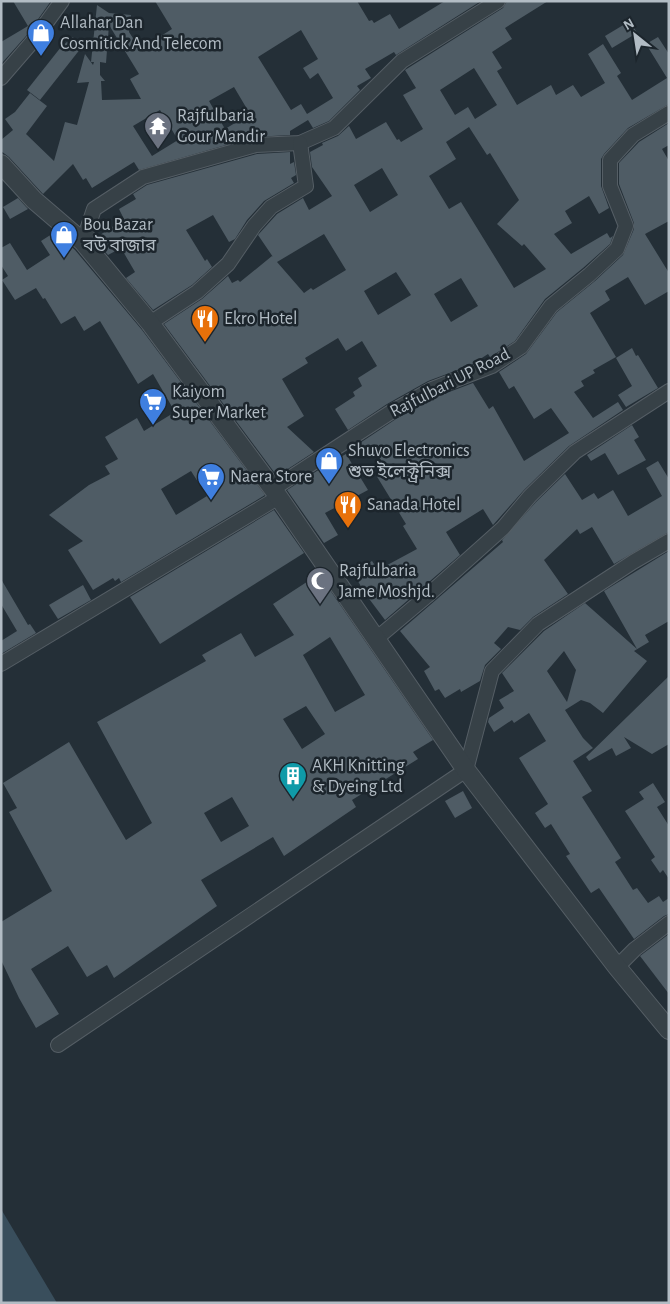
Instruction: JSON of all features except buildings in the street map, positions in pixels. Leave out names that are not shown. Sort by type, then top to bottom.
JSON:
[{"type":"street","points":[[1,78],[33,41],[62,1]]},
{"type":"street","points":[[83,242],[94,210],[143,177],[256,145],[300,143],[334,128],[402,61],[498,1]]},
{"type":"street","name":"Rajfulbari UP Road","points":[[1,664],[276,493],[390,412],[432,389],[492,366],[521,347],[551,306],[617,249],[626,226],[610,186],[610,160],[633,135],[669,113]]},
{"type":"street","points":[[150,323],[196,292],[228,264],[254,226],[271,207],[306,186],[300,143]]},
{"type":"street","points":[[1,164],[34,200],[83,242],[150,323],[276,493],[466,770],[617,967],[669,1030]]},
{"type":"street","points":[[376,639],[503,528],[530,496],[575,452],[669,391]]},
{"type":"street","points":[[58,1045],[466,770],[492,671],[538,624],[633,562],[669,541]]},
{"type":"street","points":[[617,967],[635,949],[669,923]]},
{"type":"water","points":[[1,1209],[57,1303],[1,1303]]},
{"type":"place","name":"Allahar Dan Cosmitick And Telecom","points":[[41,57]]},
{"type":"place","name":"Rajfulbaria Gour Mandir","points":[[158,150]]},
{"type":"place","name":"Bou Bazar বউ বাজার","points":[[64,259]]},
{"type":"place","name":"Ekro Hotel","points":[[205,343]]},
{"type":"place","name":"Kaiyom Super Market","points":[[153,426]]},
{"type":"place","name":"Shuvo Electronics শুভ ইলেক্ট্রনিক্স","points":[[329,485]]},
{"type":"place","name":"Naera Store","points":[[211,501]]},
{"type":"place","name":"Sanada Hotel","points":[[348,529]]},
{"type":"place","name":"Rajfulbaria Jame Moshjd.","points":[[320,605]]},
{"type":"place","name":"AKH Knitting & Dyeing Ltd","points":[[293,800]]}]
